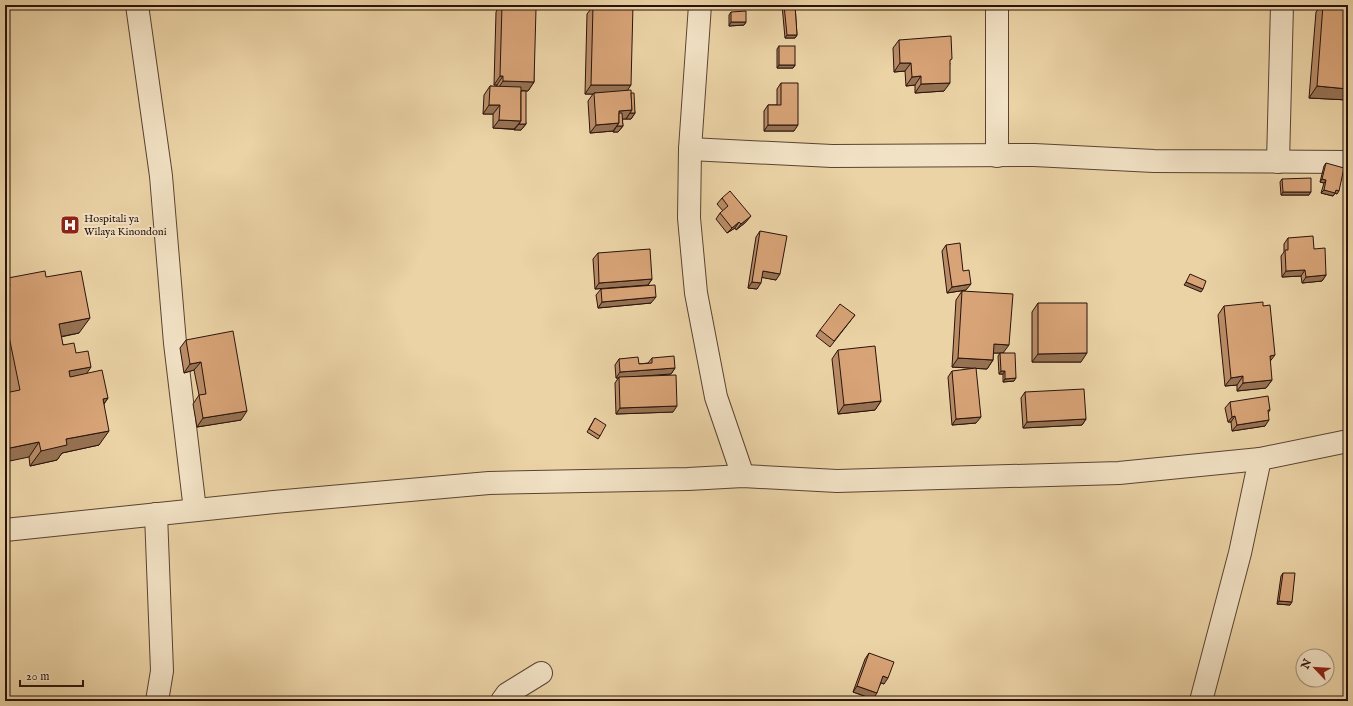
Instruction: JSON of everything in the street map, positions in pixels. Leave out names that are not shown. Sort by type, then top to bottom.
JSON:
[{"type":"street","points":[[137,5],[161,176],[174,343],[196,510]]},
{"type":"street","points":[[700,5],[690,149],[689,218],[696,293],[716,397],[743,476]]},
{"type":"street","points":[[997,5],[997,156]]},
{"type":"street","points":[[1278,162],[1282,5]]},
{"type":"street","points":[[690,149],[832,156],[1034,155],[1154,161],[1348,162]]},
{"type":"street","points":[[5,530],[196,510],[489,483],[688,479],[743,476],[837,481],[1119,473],[1260,459],[1348,441]]},
{"type":"street","points":[[1201,701],[1240,553],[1260,459]]},
{"type":"street","points":[[156,514],[162,671],[157,701]]},
{"type":"street","points":[[502,701],[507,694],[541,673]]},
{"type":"building","points":[[502,5],[533,5],[533,9],[536,9],[534,82],[503,81],[503,76],[500,76]]},
{"type":"building","points":[[633,5],[631,85],[591,85],[593,6]]},
{"type":"building","points":[[784,5],[795,5],[797,35],[787,35]]},
{"type":"building","points":[[1323,5],[1348,5],[1348,89],[1317,86]]},
{"type":"building","points":[[746,11],[746,22],[731,22],[731,12]]},
{"type":"building","points":[[951,36],[952,59],[950,60],[950,83],[921,84],[921,76],[912,77],[911,63],[900,63],[899,40]]},
{"type":"building","points":[[779,46],[795,46],[795,65],[779,65]]},
{"type":"building","points":[[781,83],[798,83],[798,125],[768,125],[768,105],[781,105]]},
{"type":"building","points":[[490,86],[521,87],[521,121],[499,120],[500,105],[489,105]]},
{"type":"building","points":[[631,90],[632,110],[619,111],[619,123],[596,125],[594,93]]},
{"type":"building","points":[[521,91],[526,91],[526,124],[519,124],[521,121]]},
{"type":"building","points":[[631,93],[634,93],[635,113],[630,113],[632,110]]},
{"type":"building","points":[[619,113],[622,113],[623,126],[617,126],[619,123]]},
{"type":"building","points":[[1326,163],[1344,168],[1339,191],[1336,190],[1335,193],[1324,190],[1326,180],[1322,179]]},
{"type":"building","points":[[1311,178],[1311,192],[1283,192],[1282,179]]},
{"type":"building","points":[[730,191],[751,216],[741,224],[739,222],[732,228],[720,213],[728,206],[722,198]]},
{"type":"building","points":[[760,231],[787,236],[780,274],[763,271],[761,283],[752,282]]},
{"type":"building","points":[[1313,236],[1314,249],[1325,248],[1326,275],[1306,277],[1305,270],[1286,271],[1285,250],[1288,250],[1288,238]]},
{"type":"building","points":[[960,243],[963,271],[969,270],[971,284],[952,287],[946,245]]},
{"type":"building","points":[[650,249],[652,279],[599,283],[598,253]]},
{"type":"building","points":[[45,271],[46,277],[81,271],[90,318],[59,324],[63,345],[74,343],[76,353],[88,351],[91,367],[69,371],[70,377],[102,370],[108,398],[103,399],[109,431],[66,439],[67,445],[41,451],[39,442],[5,449],[5,393],[20,390],[5,317],[5,287],[10,286],[8,278]]},
{"type":"building","points":[[1190,274],[1206,281],[1203,289],[1186,282]]},
{"type":"building","points":[[655,285],[656,297],[602,302],[601,289]]},
{"type":"building","points":[[962,291],[1013,294],[1009,345],[994,344],[993,360],[958,358]]},
{"type":"building","points":[[1263,302],[1263,306],[1270,305],[1275,355],[1270,356],[1272,380],[1243,383],[1243,376],[1231,378],[1224,306]]},
{"type":"building","points":[[1038,303],[1087,303],[1087,353],[1038,354]]},
{"type":"building","points":[[840,304],[855,315],[834,341],[820,330]]},
{"type":"building","points":[[233,331],[247,411],[203,418],[199,395],[206,394],[201,362],[190,364],[186,340]]},
{"type":"building","points":[[875,346],[881,401],[844,405],[838,350]]},
{"type":"building","points":[[1000,353],[1015,353],[1016,378],[1005,379],[1005,371],[1001,371]]},
{"type":"building","points":[[674,356],[675,368],[620,372],[619,359],[638,357],[639,364],[652,363],[652,358]]},
{"type":"building","points":[[976,368],[981,417],[956,419],[952,371]]},
{"type":"building","points":[[676,375],[677,406],[620,408],[619,377]]},
{"type":"building","points":[[1084,389],[1086,419],[1027,422],[1025,392]]},
{"type":"building","points":[[1268,396],[1270,410],[1268,410],[1269,420],[1237,425],[1235,416],[1232,417],[1230,402]]},
{"type":"building","points":[[595,418],[606,425],[600,436],[589,429]]},
{"type":"building","points":[[1283,573],[1295,573],[1292,602],[1279,601]]},
{"type":"building","points":[[869,653],[894,662],[888,678],[883,676],[877,693],[857,686]]},
{"type":"place","name":"Hospitali ya Wilaya Kinondoni","points":[[70,225]]}]
